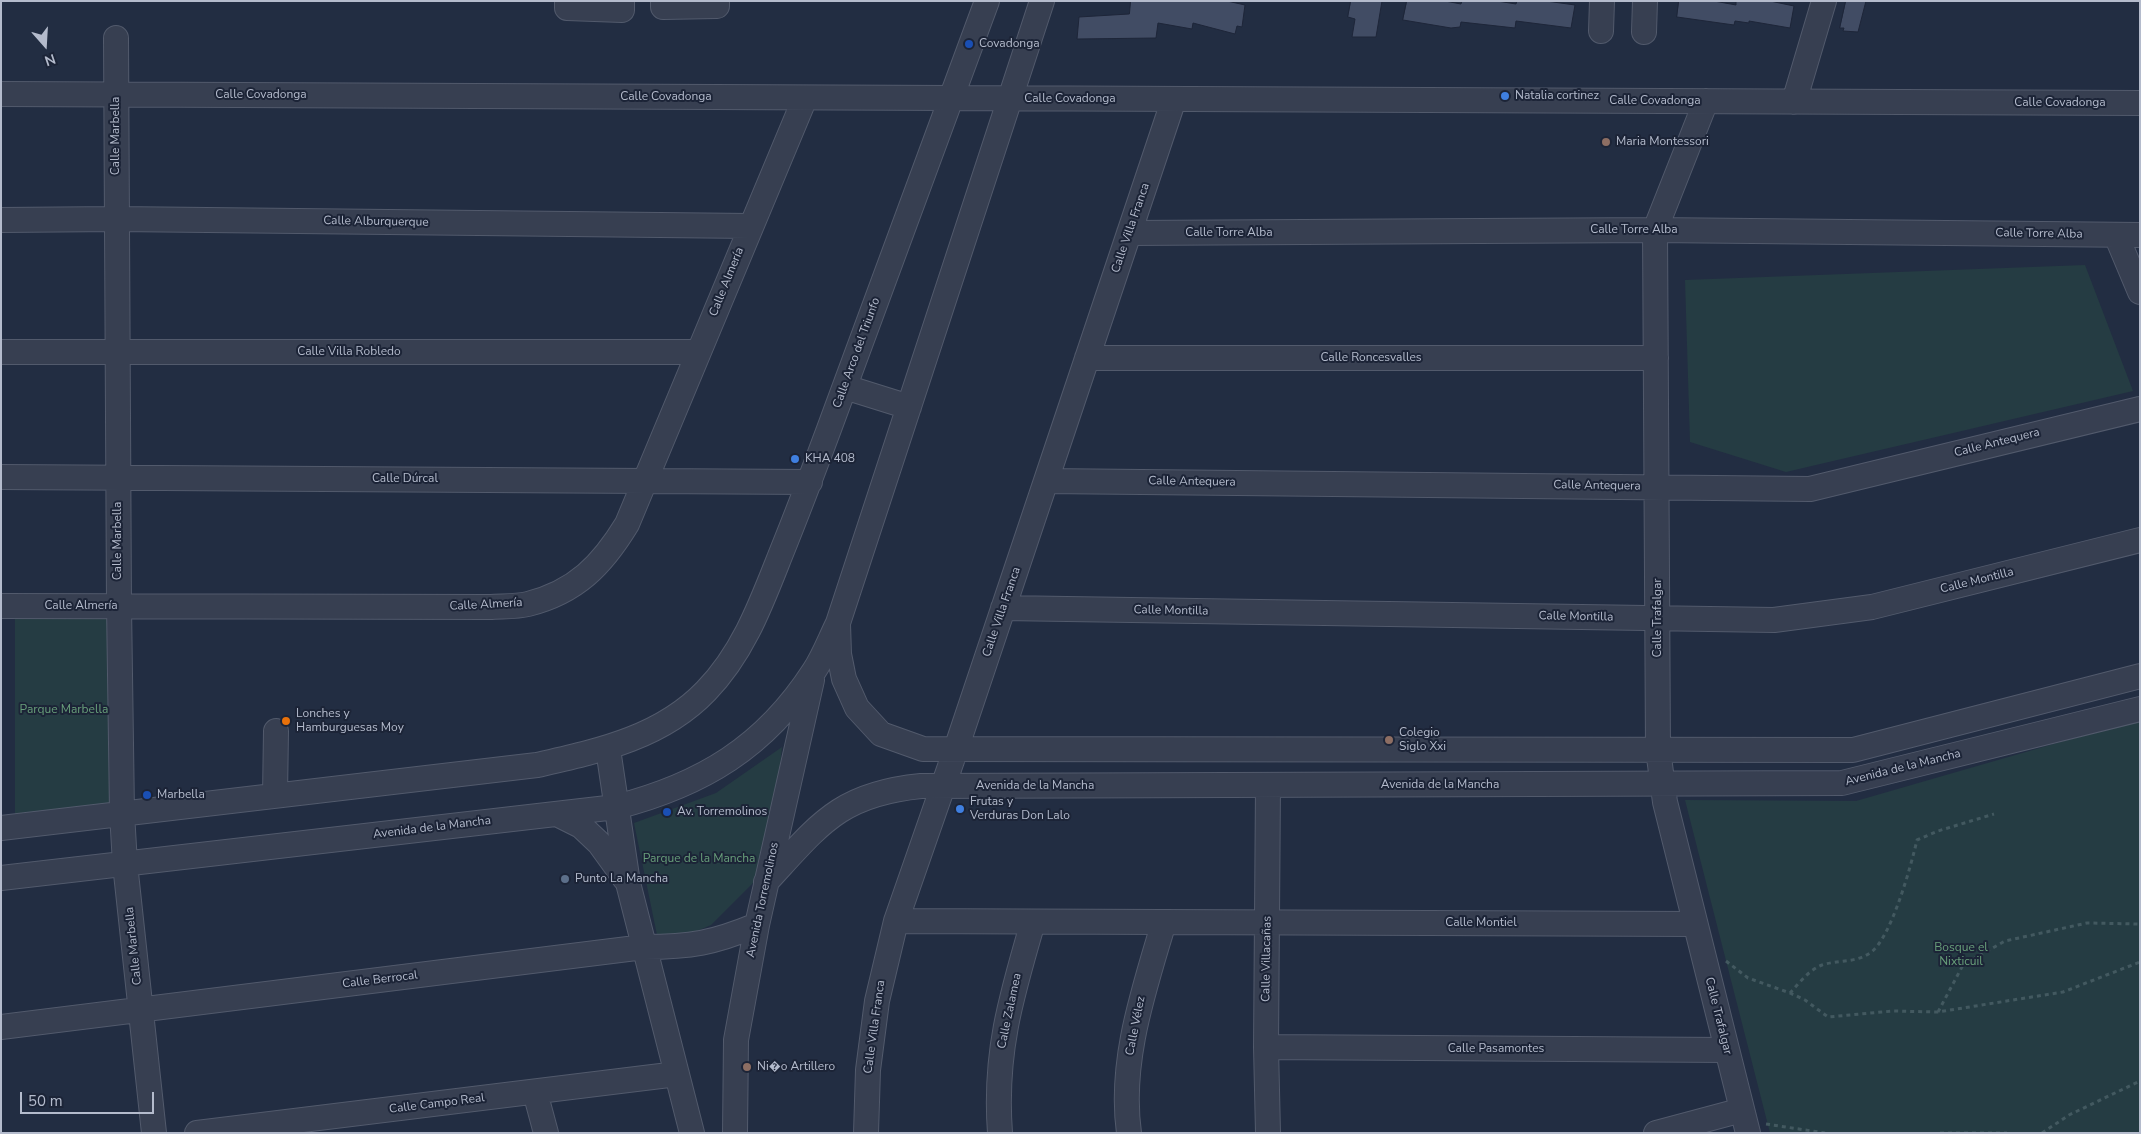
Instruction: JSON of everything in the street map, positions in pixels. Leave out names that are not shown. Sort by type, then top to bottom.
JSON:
[{"type":"street","points":[[567,1],[567,8],[622,10],[622,1]]},
{"type":"street","points":[[664,1],[663,7],[717,6],[717,1]]},
{"type":"street","name":"Calle Arco del Triunfo","points":[[608,749],[648,732],[672,719],[705,693],[726,669],[745,639],[810,482],[987,1]]},
{"type":"street","points":[[815,670],[838,623],[1042,1]]},
{"type":"street","points":[[1601,31],[1602,1]]},
{"type":"street","points":[[1644,32],[1645,1]]},
{"type":"street","points":[[1794,102],[1824,1]]},
{"type":"street","name":"Calle Marbella","points":[[116,38],[118,605],[122,813],[125,864],[154,1133]]},
{"type":"street","name":"Calle Covadonga","points":[[1,94],[2140,104]]},
{"type":"street","name":"Calle Almería","points":[[1,606],[489,608],[527,604],[558,592],[588,575],[609,553],[627,524],[805,98]]},
{"type":"street","name":"Calle Villa Franca","points":[[866,1133],[868,1070],[877,1001],[896,921],[956,750],[1174,99]]},
{"type":"street","name":"Calle Trafalgar","points":[[1706,101],[1655,230],[1656,487],[1659,618],[1658,750],[1661,783],[1696,933],[1726,1050],[1751,1122]]},
{"type":"street","name":"Calle Alburquerque","points":[[1,220],[117,219],[750,226]]},
{"type":"street","name":"Calle Torre Alba","points":[[1129,234],[1655,230],[2140,235]]},
{"type":"street","points":[[2116,235],[2140,292]]},
{"type":"street","name":"Calle Villa Robledo","points":[[1,352],[698,352]]},
{"type":"street","name":"Calle Roncesvalles","points":[[1087,358],[1656,358]]},
{"type":"street","points":[[845,387],[909,407]]},
{"type":"street","name":"Calle Antequera","points":[[1046,481],[1810,489],[2140,409]]},
{"type":"street","name":"Calle Dúrcal","points":[[1,477],[810,482]]},
{"type":"street","name":"Calle Montilla","points":[[1003,608],[1774,620],[1872,607],[2140,540]]},
{"type":"street","points":[[838,623],[844,678],[857,708],[881,734],[923,749],[1853,750],[2140,676]]},
{"type":"street","name":"Avenida de la Mancha","points":[[1,878],[616,807],[654,797],[694,781],[726,762],[756,740],[785,710],[815,670]]},
{"type":"street","name":"Avenida Torremolinos","points":[[735,1133],[736,1040],[756,925],[815,670]]},
{"type":"street","name":"Avenida de la Mancha","points":[[766,882],[818,826],[840,809],[868,796],[898,788],[942,786],[1842,784],[2140,709]]},
{"type":"street","points":[[275,796],[276,731]]},
{"type":"street","points":[[1,828],[537,765],[608,749],[628,883],[692,1133]]},
{"type":"street","name":"Calle Villacañas","points":[[1268,786],[1266,1047],[1268,1133]]},
{"type":"street","points":[[557,814],[581,826],[599,843],[628,883]]},
{"type":"street","name":"Calle Montiel","points":[[896,921],[1268,922],[1696,933]]},
{"type":"street","name":"Calle Zalamea","points":[[1000,1133],[997,1096],[1001,1044],[1014,988],[1033,922]]},
{"type":"street","name":"Calle Vélez","points":[[1129,1133],[1127,1091],[1130,1048],[1140,1001],[1164,922]]},
{"type":"street","name":"Calle Berrocal","points":[[1,1027],[644,947],[694,945],[722,940],[756,925]]},
{"type":"street","name":"Calle Pasamontes","points":[[1266,1047],[1726,1050]]},
{"type":"street","name":"Calle Campo Real","points":[[198,1133],[677,1074]]},
{"type":"street","points":[[535,1092],[546,1133]]},
{"type":"street","points":[[1656,1133],[1751,1122]]},
{"type":"path","points":[[1790,993],[1803,978],[1821,965],[1850,961],[1870,952],[1882,938],[1908,874],[1917,840],[1938,831],[1994,814]]},
{"type":"path","points":[[1938,1012],[1963,964],[2005,941],[2087,923],[2140,924]]},
{"type":"path","points":[[1696,933],[1748,978],[1790,993],[1828,1017],[1893,1011],[1938,1012],[2063,992],[2140,962]]},
{"type":"path","points":[[2042,1133],[2069,1115],[2139,1082]]},
{"type":"path","points":[[1751,1122],[1824,1133]]},
{"type":"path","points":[[1940,1133],[2007,1133]]},
{"type":"green space","points":[[2085,265],[2133,391],[1786,472],[1690,442],[1685,280]]},
{"type":"green space","name":"Parque Marbella","points":[[112,610],[115,807],[15,819],[15,613]]},
{"type":"green space","name":"Bosque el Nixticuil","points":[[2140,719],[2140,1133],[1770,1133],[1685,800],[1856,801]]},
{"type":"green space","name":"Parque de la Mancha","points":[[782,747],[779,776],[754,882],[711,925],[688,935],[657,935],[634,823],[716,793]]},
{"type":"building","points":[[1131,1],[1227,1],[1245,5],[1242,27],[1237,26],[1235,34],[1193,23],[1192,29],[1158,23],[1156,38],[1077,39],[1079,17],[1129,14]]},
{"type":"building","points":[[1351,1],[1382,1],[1376,37],[1352,37],[1355,19],[1348,17]]},
{"type":"building","points":[[1407,1],[1445,1],[1461,4],[1462,1],[1497,1],[1516,4],[1517,1],[1546,1],[1575,5],[1571,28],[1516,21],[1515,28],[1461,22],[1460,27],[1451,28],[1403,20]]},
{"type":"building","points":[[1679,1],[1714,1],[1736,5],[1736,1],[1770,1],[1794,6],[1790,28],[1749,21],[1749,23],[1735,21],[1734,25],[1677,17]]},
{"type":"building","points":[[1846,1],[1866,1],[1858,32],[1843,31],[1844,28],[1840,28]]},
{"type":"place","name":"Covadonga","points":[[969,44]]},
{"type":"place","name":"Natalia cortinez","points":[[1505,96]]},
{"type":"place","name":"Maria Montessori","points":[[1606,142]]},
{"type":"place","name":"KHA 408","points":[[795,459]]},
{"type":"place","name":"Lonches y Hamburguesas Moy","points":[[286,721]]},
{"type":"place","name":"Colegio Siglo Xxi","points":[[1389,740]]},
{"type":"place","name":"Marbella","points":[[147,795]]},
{"type":"place","name":"Frutas y Verduras Don Lalo","points":[[960,809]]},
{"type":"place","name":"Av. Torremolinos","points":[[667,812]]},
{"type":"place","name":"Punto La Mancha","points":[[565,879]]},
{"type":"place","name":"Ni�o Artillero","points":[[747,1067]]}]
